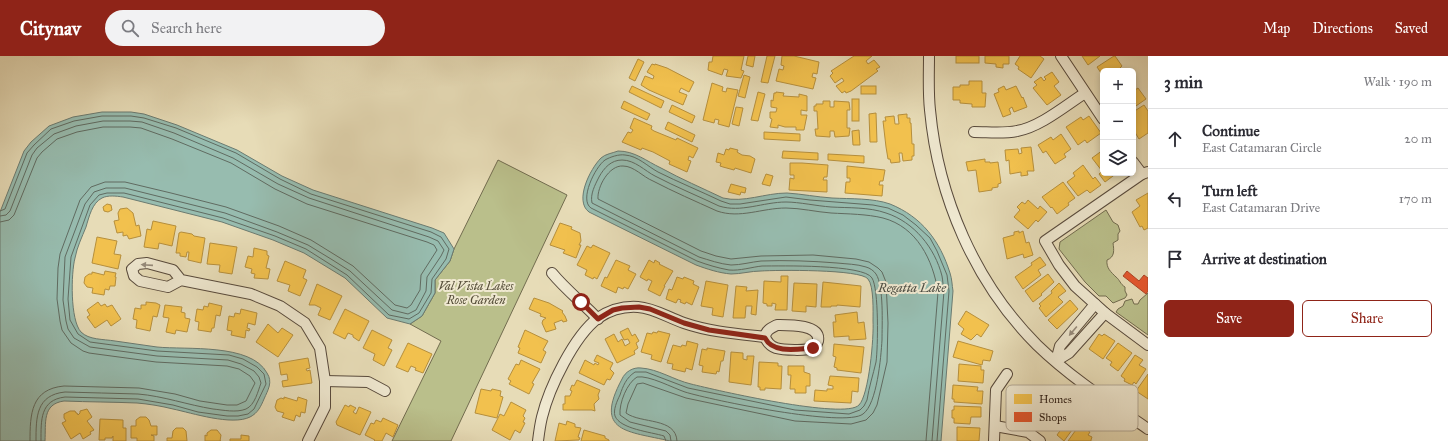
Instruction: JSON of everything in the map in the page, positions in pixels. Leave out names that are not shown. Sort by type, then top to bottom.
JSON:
[{"type":"street","points":[[929,56],[930,109],[934,144],[946,192],[960,230],[978,266],[1004,306],[1034,341],[1085,385]]},
{"type":"street","points":[[1061,56],[1100,115]]},
{"type":"street","points":[[974,132],[1003,133],[1028,128],[1039,123],[1085,93]]},
{"type":"street","points":[[1136,165],[1145,173],[1045,241],[1059,265],[1076,286],[1105,313],[1148,345]]},
{"type":"street","points":[[552,273],[566,290],[598,319]]},
{"type":"street","points":[[181,280],[251,294],[280,306],[304,323],[320,348],[325,381],[325,407],[308,441]]},
{"type":"street","points":[[1056,361],[1060,346],[1096,304]]},
{"type":"street","points":[[538,441],[542,417],[551,389],[563,364],[582,336],[598,319],[618,309],[639,307],[650,309],[684,323],[709,330],[765,338]]},
{"type":"street","points":[[1056,361],[1069,353],[1105,313]]},
{"type":"street","points":[[777,325],[794,325],[814,331],[818,340],[817,346],[813,348],[783,349],[775,348],[767,343],[765,338],[766,332],[770,328],[777,325]]},
{"type":"street","points":[[994,441],[996,390],[1007,374]]},
{"type":"street","points":[[325,381],[368,382],[386,391]]},
{"type":"street","points":[[1138,422],[1148,429]]},
{"type":"street","points":[[995,426],[1006,428]]},
{"type":"street","points":[[1022,431],[1028,432],[1040,441]]},
{"type":"green space","name":"Val Vista Lakes Rose Garden","points":[[498,160],[567,195],[451,441],[392,441],[441,341],[410,324],[422,316],[435,293],[435,280],[450,261],[454,249]]},
{"type":"green space","points":[[1106,210],[1113,222],[1118,225],[1120,231],[1118,234],[1118,240],[1113,243],[1113,253],[1110,259],[1107,260],[1107,265],[1111,272],[1125,287],[1127,295],[1125,298],[1113,303],[1106,296],[1099,296],[1085,282],[1059,249],[1060,242]]},
{"type":"green space","points":[[1148,293],[1148,335],[1116,312],[1123,306],[1125,301],[1132,299],[1134,304],[1138,304],[1140,300]]},
{"type":"water","points":[[102,112],[131,112],[144,114],[177,125],[237,150],[282,176],[313,190],[444,233],[454,249],[450,261],[435,280],[435,293],[422,316],[410,324],[387,318],[345,278],[304,253],[273,240],[222,222],[123,197],[104,197],[96,203],[91,211],[77,250],[74,265],[72,285],[73,307],[77,326],[81,332],[84,335],[96,339],[157,347],[233,352],[259,363],[269,376],[270,383],[267,392],[260,407],[255,413],[250,417],[233,420],[212,418],[142,403],[64,401],[52,406],[49,410],[46,421],[45,441],[0,441],[0,212],[24,151],[31,142],[49,126],[73,117]]},
{"type":"water","name":"Regatta Lake","points":[[618,151],[624,151],[635,155],[723,198],[747,199],[771,194],[787,193],[869,200],[890,204],[901,209],[920,223],[928,231],[941,251],[952,280],[953,291],[941,441],[670,441],[641,435],[619,426],[613,420],[611,410],[614,397],[625,374],[632,369],[638,368],[654,370],[678,380],[725,392],[806,407],[849,409],[859,405],[866,390],[870,365],[873,339],[873,312],[870,282],[862,276],[850,273],[800,270],[757,271],[738,274],[718,272],[696,265],[589,212],[585,207],[583,200],[583,193],[588,177],[601,158]]},
{"type":"building: Homes","points":[[713,56],[744,56],[741,70],[744,71],[741,78],[726,76],[728,70],[724,69],[722,75],[708,70],[709,62],[712,62]]},
{"type":"building: Homes","points":[[748,56],[755,56],[753,67],[746,65]]},
{"type":"building: Homes","points":[[767,56],[775,56],[768,83],[761,82]]},
{"type":"building: Homes","points":[[782,56],[794,56],[819,62],[817,74],[813,73],[812,77],[816,78],[813,89],[776,81],[779,69],[783,70],[784,66],[781,65]]},
{"type":"building: Homes","points":[[854,56],[872,56],[866,61],[868,64],[874,60],[880,67],[876,69],[878,71],[851,91],[846,93],[845,91],[842,93],[836,86],[844,81],[842,78],[835,83],[830,76],[833,73],[831,71]]},
{"type":"building: Homes","points":[[956,56],[979,56],[979,63],[956,63]]},
{"type":"building: Homes","points":[[985,56],[1009,56],[1009,64],[1003,64],[1003,68],[996,67],[996,64],[985,63]]},
{"type":"building: Homes","points":[[1020,56],[1040,56],[1044,59],[1031,78],[1018,69],[1019,67],[1015,64]]},
{"type":"building: Homes","points":[[1082,56],[1100,56],[1088,65]]},
{"type":"building: Homes","points":[[1114,56],[1122,66],[1120,68],[1100,68],[1100,72],[1097,67]]},
{"type":"building: Homes","points":[[638,59],[644,62],[635,81],[629,78]]},
{"type":"building: Homes","points":[[652,64],[667,68],[694,82],[689,92],[681,88],[679,92],[687,95],[683,105],[641,85],[645,76],[653,79],[654,76],[647,72]]},
{"type":"building: Homes","points":[[1052,72],[1059,82],[1054,86],[1061,95],[1047,105],[1033,88],[1037,85],[1034,82],[1041,77],[1044,81],[1046,79],[1044,77]]},
{"type":"building: Homes","points":[[744,75],[750,77],[745,98],[738,96]]},
{"type":"building: Homes","points":[[969,81],[982,81],[982,93],[986,93],[985,107],[972,107],[972,104],[960,103],[960,100],[953,100],[953,87],[969,85]]},
{"type":"building: Homes","points":[[712,83],[723,87],[722,91],[726,92],[727,88],[738,90],[729,127],[718,124],[719,120],[715,119],[714,123],[703,120]]},
{"type":"building: Homes","points":[[632,86],[664,101],[661,108],[629,92]]},
{"type":"building: Homes","points":[[861,86],[876,86],[876,94],[861,94]]},
{"type":"building: Homes","points":[[1004,86],[1006,90],[1016,86],[1027,107],[1014,112],[1012,107],[1009,109],[1011,114],[1003,117],[994,94],[999,92],[998,89]]},
{"type":"building: Homes","points":[[1138,88],[1146,99],[1136,106],[1136,89]]},
{"type":"building: Homes","points":[[758,92],[765,94],[758,121],[751,120]]},
{"type":"building: Homes","points":[[774,93],[784,93],[783,96],[799,97],[799,94],[807,96],[807,111],[801,110],[801,115],[807,115],[804,130],[796,130],[796,127],[785,127],[778,125],[778,128],[770,127],[772,119],[770,118],[770,112],[776,112],[777,108],[771,107],[771,100],[773,101]]},
{"type":"building: Homes","points":[[852,99],[859,99],[859,121],[852,121]]},
{"type":"building: Homes","points":[[624,101],[650,114],[647,120],[621,108]]},
{"type":"building: Homes","points":[[823,101],[830,101],[830,107],[834,107],[834,101],[849,102],[850,110],[847,110],[847,128],[850,128],[849,136],[835,137],[834,131],[830,131],[830,137],[816,136],[815,129],[818,129],[817,111],[814,111],[814,106],[816,106],[816,104],[823,104]]},
{"type":"building: Homes","points":[[672,105],[695,116],[692,123],[669,112]]},
{"type":"building: Homes","points":[[1144,105],[1148,111],[1148,133],[1139,139],[1136,134],[1136,110]]},
{"type":"building: Homes","points":[[736,107],[743,108],[739,126],[732,124]]},
{"type":"building: Homes","points":[[876,113],[877,142],[870,142],[869,114]]},
{"type":"building: Homes","points":[[907,114],[907,118],[910,118],[911,123],[914,156],[912,156],[912,160],[903,161],[902,153],[899,153],[900,162],[891,163],[890,159],[888,159],[883,121],[886,121],[885,117],[894,116],[895,124],[899,124],[898,115]]},
{"type":"building: Homes","points":[[1089,116],[1100,134],[1087,143],[1085,140],[1078,145],[1066,127],[1081,117],[1083,120]]},
{"type":"building: Homes","points":[[634,118],[652,126],[651,129],[654,131],[676,140],[677,138],[698,148],[693,158],[689,156],[688,160],[691,161],[687,172],[669,164],[670,161],[653,152],[642,148],[641,150],[622,142],[628,132],[631,133],[633,130],[630,128]]},
{"type":"building: Homes","points":[[668,122],[695,135],[692,142],[665,129]]},
{"type":"building: Homes","points":[[859,130],[860,145],[853,145],[852,131]]},
{"type":"building: Homes","points":[[764,132],[800,134],[800,141],[764,139]]},
{"type":"building: Homes","points":[[1061,134],[1071,149],[1064,154],[1066,157],[1055,164],[1046,151],[1043,153],[1038,145],[1051,137],[1053,140]]},
{"type":"building: Homes","points":[[1031,147],[1034,171],[1027,171],[1028,175],[1021,176],[1021,172],[1010,174],[1009,160],[1006,161],[1005,150],[1018,149],[1019,154],[1022,153],[1021,148]]},
{"type":"building: Homes","points":[[730,148],[738,150],[737,152],[742,155],[750,156],[755,159],[751,173],[735,168],[734,170],[723,167],[720,166],[721,163],[716,162],[718,153],[724,155],[726,149],[729,150]]},
{"type":"building: Homes","points":[[783,151],[818,153],[818,160],[782,158]]},
{"type":"building: Homes","points":[[1100,152],[1100,168],[1092,158]]},
{"type":"building: Homes","points":[[828,154],[864,156],[864,163],[828,160]]},
{"type":"building: Homes","points":[[985,159],[985,162],[998,162],[1001,183],[998,184],[998,187],[992,188],[992,190],[979,192],[976,170],[968,171],[966,162]]},
{"type":"building: Homes","points":[[790,163],[828,165],[827,177],[824,177],[823,180],[827,180],[827,192],[789,190],[790,178],[794,179],[794,175],[790,175]]},
{"type":"building: Homes","points":[[1083,165],[1093,179],[1095,177],[1101,185],[1090,193],[1087,190],[1078,196],[1067,182],[1075,176],[1073,173]]},
{"type":"building: Homes","points":[[847,166],[885,170],[883,181],[880,181],[879,185],[883,185],[882,196],[845,193],[846,182],[850,182],[850,178],[847,178]]},
{"type":"building: Homes","points":[[766,174],[773,176],[770,186],[762,184]]},
{"type":"building: Homes","points":[[1100,176],[1113,176],[1105,182]]},
{"type":"building: Homes","points":[[1063,182],[1075,198],[1068,203],[1069,205],[1057,214],[1042,197]]},
{"type":"building: Homes","points":[[731,184],[746,188],[745,193],[741,192],[740,195],[728,192]]},
{"type":"building: Homes","points":[[1148,193],[1148,228],[1144,230],[1142,226],[1140,227],[1132,212],[1140,206],[1136,200]]},
{"type":"building: Homes","points":[[1028,200],[1038,209],[1040,206],[1047,212],[1038,222],[1036,220],[1028,229],[1014,217],[1020,210],[1017,207],[1022,202],[1025,204]]},
{"type":"building: Homes","points":[[107,204],[111,205],[112,210],[108,212],[104,211],[103,207]]},
{"type":"building: Homes","points":[[127,208],[133,213],[136,226],[139,225],[141,236],[129,239],[127,235],[123,236],[123,232],[117,233],[114,221],[119,220],[118,213],[120,209]]},
{"type":"building: Homes","points":[[153,221],[176,226],[172,246],[159,243],[158,249],[144,247],[147,229],[151,230]]},
{"type":"building: Homes","points":[[560,223],[572,227],[571,229],[580,233],[581,241],[579,245],[581,245],[576,258],[563,253],[565,250],[550,245]]},
{"type":"building: Homes","points":[[1019,231],[1019,233],[1023,231],[1026,243],[1029,242],[1033,255],[1024,258],[1023,254],[1007,259],[1003,238],[1014,235],[1014,232]]},
{"type":"building: Homes","points":[[181,232],[205,238],[201,263],[188,260],[189,252],[187,252],[186,257],[180,256],[180,253],[176,253],[179,233]]},
{"type":"building: Homes","points":[[97,237],[117,241],[114,254],[121,255],[118,269],[92,263]]},
{"type":"building: Homes","points":[[210,243],[237,247],[232,274],[219,272],[220,265],[207,264]]},
{"type":"building: Homes","points":[[593,245],[610,253],[597,279],[594,277],[593,279],[585,275],[587,270],[577,265],[587,246],[591,248]]},
{"type":"building: Homes","points":[[254,248],[267,251],[267,255],[269,256],[266,268],[270,269],[268,279],[254,278],[255,274],[251,273],[252,269],[245,267],[248,256],[253,257]]},
{"type":"building: Homes","points":[[1040,257],[1046,265],[1038,270],[1041,275],[1023,289],[1015,277],[1032,265],[1031,263]]},
{"type":"building: Homes","points":[[616,260],[630,266],[628,270],[636,274],[628,289],[618,287],[616,293],[601,286]]},
{"type":"building: Homes","points":[[649,260],[654,263],[655,260],[660,263],[659,264],[673,271],[660,296],[648,290],[652,281],[648,279],[647,281],[640,277]]},
{"type":"building: Homes","points":[[285,261],[306,270],[303,278],[307,280],[300,296],[288,291],[290,285],[277,281]]},
{"type":"building: Homes","points":[[105,271],[116,273],[115,286],[110,286],[109,290],[105,289],[104,295],[92,293],[93,288],[87,287],[84,283],[85,277],[92,274],[92,272],[104,275]]},
{"type":"building: Homes","points":[[1048,274],[1054,282],[1033,302],[1025,291]]},
{"type":"building: Homes","points":[[781,276],[788,276],[787,310],[775,310],[776,304],[772,303],[772,306],[767,306],[767,304],[763,303],[764,281],[781,282]]},
{"type":"building: Homes","points":[[677,277],[683,279],[684,277],[694,281],[693,284],[699,287],[692,305],[686,302],[685,304],[680,302],[681,300],[678,299],[676,303],[666,299],[669,289],[672,290]]},
{"type":"building: Homes","points":[[706,281],[728,285],[723,317],[712,315],[713,308],[701,306]]},
{"type":"building: Homes","points":[[823,282],[861,286],[860,307],[837,305],[831,307],[821,307]]},
{"type":"building: Homes","points":[[794,283],[817,284],[816,307],[806,306],[806,312],[792,311]]},
{"type":"building: Homes","points":[[1059,283],[1066,291],[1058,297],[1063,302],[1046,317],[1039,308],[1041,306],[1039,304],[1052,293],[1051,291]]},
{"type":"building: Homes","points":[[317,284],[342,296],[330,320],[318,315],[321,308],[315,305],[309,305]]},
{"type":"building: Homes","points":[[736,286],[747,287],[746,291],[758,290],[756,315],[751,314],[752,306],[746,306],[745,318],[733,318]]},
{"type":"building: Homes","points":[[534,298],[549,303],[563,311],[562,312],[567,321],[563,322],[562,320],[554,323],[556,329],[546,332],[542,323],[546,318],[529,309]]},
{"type":"building: Homes","points":[[1070,300],[1078,309],[1057,329],[1048,320]]},
{"type":"building: Homes","points":[[98,302],[101,306],[105,304],[107,307],[112,305],[121,319],[111,326],[107,320],[95,328],[87,317],[90,315],[87,310]]},
{"type":"building: Homes","points":[[146,302],[160,305],[157,317],[153,316],[150,331],[136,328],[137,320],[133,319],[135,308],[141,309],[141,305],[146,305]]},
{"type":"building: Homes","points":[[209,303],[222,306],[220,316],[216,315],[214,328],[212,328],[211,332],[198,330],[199,322],[195,321],[197,309],[203,310],[204,306],[208,307]]},
{"type":"building: Homes","points":[[165,305],[182,307],[181,312],[185,313],[185,318],[190,319],[187,332],[176,330],[175,334],[166,332],[169,318],[163,317]]},
{"type":"building: Homes","points":[[241,309],[257,313],[255,325],[248,323],[247,328],[250,329],[249,331],[246,330],[245,338],[231,335],[232,331],[227,330],[229,316],[234,317],[235,313],[240,314]]},
{"type":"building: Homes","points":[[345,309],[369,321],[359,341],[353,337],[353,335],[348,333],[345,339],[333,333]]},
{"type":"building: Homes","points":[[966,311],[989,325],[981,337],[977,334],[971,340],[961,334],[964,329],[958,324]]},
{"type":"building: Homes","points":[[857,312],[858,323],[864,322],[866,339],[849,340],[849,336],[834,337],[833,322],[836,322],[835,315]]},
{"type":"building: Homes","points":[[268,324],[278,333],[282,328],[293,335],[278,357],[256,342]]},
{"type":"building: Homes","points":[[628,328],[632,336],[635,334],[639,341],[636,343],[638,348],[634,351],[635,354],[617,363],[605,339],[614,334],[618,342],[622,339],[625,346],[630,343],[628,339],[624,340],[620,332]]},
{"type":"building: Homes","points":[[372,330],[392,340],[388,348],[392,350],[384,366],[373,360],[375,354],[363,348]]},
{"type":"building: Homes","points":[[525,330],[548,341],[543,350],[546,352],[541,363],[518,353],[520,348],[518,347]]},
{"type":"building: Homes","points":[[658,331],[670,334],[661,362],[651,359],[652,355],[641,352],[647,333],[652,334],[653,332],[657,333]]},
{"type":"building: Homes","points":[[1099,334],[1102,336],[1104,334],[1115,341],[1103,359],[1089,349]]},
{"type":"building: Homes","points":[[687,341],[698,344],[692,370],[686,368],[685,372],[672,369],[673,364],[667,363],[673,345],[681,347],[682,345],[686,346]]},
{"type":"building: Homes","points":[[958,341],[993,351],[990,361],[983,360],[982,365],[953,357]]},
{"type":"building: Homes","points":[[408,343],[432,354],[423,373],[415,370],[416,368],[411,366],[408,372],[396,367]]},
{"type":"building: Homes","points":[[1118,343],[1132,353],[1118,371],[1110,365],[1112,362],[1106,358]]},
{"type":"building: Homes","points":[[834,344],[864,347],[861,373],[837,370],[837,368],[834,367],[836,357],[833,356]]},
{"type":"building: Homes","points":[[707,348],[725,351],[719,372],[717,371],[716,374],[702,372],[703,366],[699,365],[702,349],[707,350]]},
{"type":"building: Homes","points":[[731,352],[743,353],[743,359],[747,360],[747,356],[754,356],[751,385],[729,382]]},
{"type":"building: Homes","points":[[597,355],[613,363],[610,369],[614,373],[610,380],[607,379],[604,385],[579,373],[585,360],[594,365],[595,363],[598,365],[599,363],[594,361]]},
{"type":"building: Homes","points":[[1135,355],[1143,360],[1139,365],[1146,369],[1136,384],[1134,382],[1132,385],[1124,381],[1125,379],[1121,376]]},
{"type":"building: Homes","points":[[308,358],[310,368],[306,369],[307,371],[310,370],[312,383],[283,387],[282,381],[288,380],[287,374],[281,375],[279,363]]},
{"type":"building: Homes","points":[[521,360],[540,369],[532,383],[534,384],[529,394],[509,384],[511,381],[508,379],[516,364],[519,365]]},
{"type":"building: Homes","points":[[759,362],[778,363],[778,366],[782,366],[781,389],[765,388],[765,390],[760,390],[760,387],[758,387]]},
{"type":"building: Homes","points":[[959,364],[981,366],[981,370],[984,370],[983,383],[958,381]]},
{"type":"building: Homes","points":[[788,366],[804,366],[804,372],[810,374],[810,386],[806,386],[806,393],[795,393],[795,389],[790,389],[791,375],[788,375]]},
{"type":"building: Homes","points":[[1148,374],[1148,399],[1138,392],[1138,388]]},
{"type":"building: Homes","points":[[830,376],[859,378],[858,392],[852,391],[851,403],[814,401],[815,390],[827,391],[827,389],[833,389],[833,386],[828,385]]},
{"type":"building: Homes","points":[[577,380],[600,390],[598,395],[599,399],[594,404],[595,411],[563,410],[565,396],[570,396],[572,385],[574,386]]},
{"type":"building: Homes","points":[[953,385],[978,387],[977,391],[983,391],[982,404],[954,402],[954,399],[952,399]]},
{"type":"building: Homes","points":[[481,389],[501,391],[500,396],[503,397],[497,418],[475,413]]},
{"type":"building: Homes","points":[[284,397],[297,401],[298,397],[307,400],[305,413],[301,412],[300,417],[296,415],[294,421],[282,417],[284,413],[277,411],[275,407],[277,400],[281,398],[284,399]]},
{"type":"building: Homes","points":[[511,402],[526,410],[523,416],[525,418],[523,422],[525,423],[520,433],[515,430],[510,440],[492,430],[500,414],[504,416]]},
{"type":"building: Homes","points":[[345,405],[349,407],[350,405],[356,408],[353,412],[356,414],[359,407],[371,412],[360,435],[337,425],[336,422]]},
{"type":"building: Homes","points":[[954,406],[981,407],[981,417],[971,417],[970,424],[954,423],[954,418],[952,418],[952,410],[954,410]]},
{"type":"building: Homes","points":[[87,409],[92,417],[87,421],[94,430],[83,439],[80,433],[71,439],[62,423],[66,421],[64,414],[70,411],[75,411],[78,415],[80,411]]},
{"type":"building: Homes","points":[[140,417],[146,417],[151,426],[157,426],[157,435],[151,435],[154,436],[154,441],[137,441],[137,438],[131,438],[131,426],[136,426],[136,420]]},
{"type":"building: Homes","points":[[383,418],[398,425],[393,437],[386,433],[382,441],[374,441],[375,440],[365,435],[371,423],[374,424],[376,420],[381,422]]},
{"type":"building: Homes","points":[[100,419],[123,420],[123,428],[126,428],[126,441],[113,441],[113,436],[112,438],[105,438],[105,440],[99,440]]},
{"type":"building: Homes","points":[[567,421],[575,424],[575,427],[581,428],[578,437],[580,438],[579,440],[555,441],[559,423],[566,425]]},
{"type":"building: Homes","points":[[957,427],[980,428],[979,441],[957,441]]},
{"type":"building: Homes","points":[[176,428],[183,428],[186,431],[187,441],[167,441],[167,438],[172,438],[173,431]]},
{"type":"building: Homes","points":[[211,430],[217,430],[221,435],[220,441],[205,441],[205,435],[207,436],[207,433]]},
{"type":"building: Homes","points":[[584,430],[605,436],[605,438],[609,441],[581,441]]},
{"type":"building: Homes","points":[[1060,431],[1071,431],[1064,441],[1057,435]]},
{"type":"building: Homes","points":[[1075,431],[1088,431],[1090,432],[1088,435],[1092,437],[1091,441],[1068,441]]},
{"type":"building: Homes","points":[[241,435],[249,436],[249,441],[230,441],[230,439],[241,439]]},
{"type":"building: Shops","points":[[1127,271],[1139,281],[1144,275],[1148,278],[1148,291],[1146,294],[1123,276]]},
{"type":"route","points":[[581,302],[598,319],[613,310],[628,307],[639,307],[650,309],[664,316],[709,330],[765,338],[767,343],[775,348],[813,348]]}]
